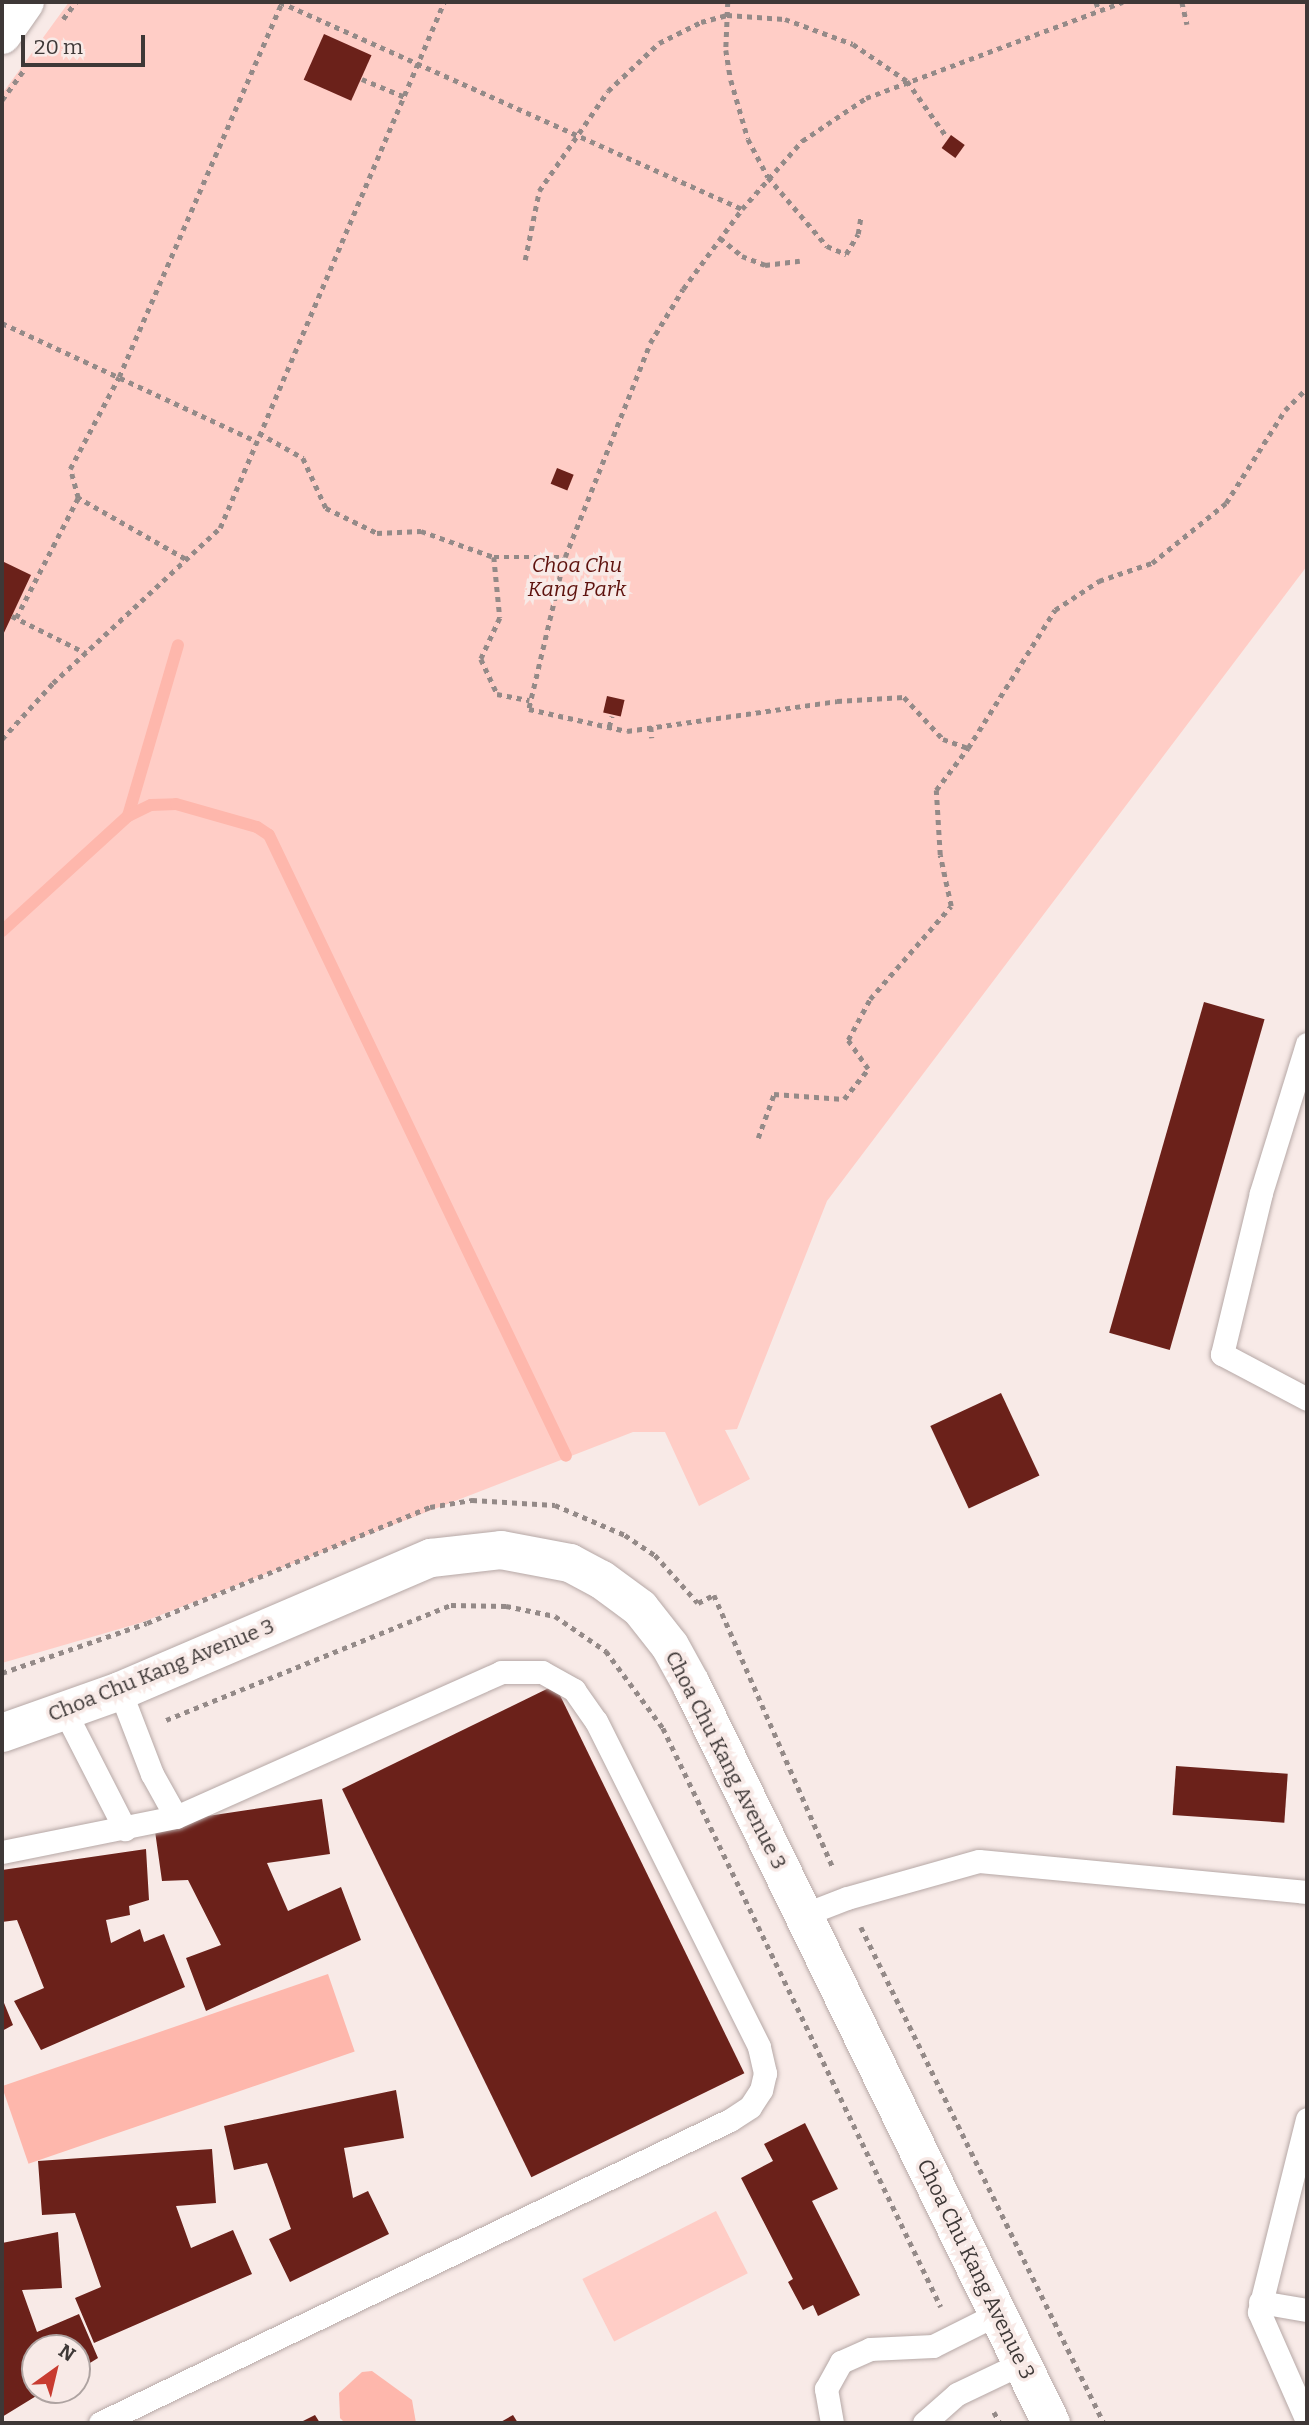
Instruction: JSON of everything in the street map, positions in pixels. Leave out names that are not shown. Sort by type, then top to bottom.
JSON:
[{"type":"street","points":[[2,35],[25,2]]},
{"type":"street","name":"Choa Chu Kang Avenue 3","points":[[2,1733],[120,1691],[432,1558],[501,1550],[570,1563],[640,1608],[670,1646],[1051,2423]]},
{"type":"lane","points":[[1307,1044],[1261,1193],[1222,1354],[1307,1399]]},
{"type":"lane","points":[[2,1852],[125,1829],[176,1816],[501,1672],[542,1672],[574,1690],[596,1721],[759,2047],[765,2073],[761,2090],[750,2107],[730,2120],[100,2423]]},
{"type":"lane","points":[[120,1691],[136,1732],[176,1816]]},
{"type":"lane","points":[[64,1710],[125,1829]]},
{"type":"lane","points":[[803,1915],[847,1898],[979,1861],[1307,1892]]},
{"type":"lane","points":[[1307,2119],[1259,2312],[1307,2421]]},
{"type":"lane","points":[[1261,2302],[1307,2311]]},
{"type":"lane","points":[[832,2423],[827,2389],[841,2362],[870,2349],[933,2346],[998,2314]]},
{"type":"lane","points":[[924,2423],[957,2394],[1021,2362]]},
{"type":"path","points":[[86,653],[14,617],[78,498],[71,469],[119,377],[281,2],[579,133],[742,209]]},
{"type":"path","points":[[2,739],[86,653],[220,528],[444,2]]},
{"type":"path","points":[[728,2],[726,50],[738,107],[768,177],[827,246],[846,254],[858,234],[861,216]]},
{"type":"path","points":[[1096,2],[1099,10]]},
{"type":"path","points":[[968,748],[943,738],[904,697],[837,701],[627,731],[528,709],[529,699],[565,557],[650,343],[720,238],[768,177],[803,141],[866,98],[1123,2]]},
{"type":"path","points":[[1182,2],[1187,24]]},
{"type":"path","points":[[525,260],[539,191],[608,91],[640,57],[675,34],[727,15],[785,19],[821,30],[886,63],[907,81],[947,136]]},
{"type":"path","points":[[362,79],[405,97]]},
{"type":"path","points":[[720,238],[742,256],[765,265],[800,261]]},
{"type":"path","points":[[2,323],[256,441]]},
{"type":"path","points":[[758,1138],[774,1094],[844,1099],[868,1069],[848,1040],[870,999],[951,906],[940,855],[936,790],[968,748],[1055,610],[1099,581],[1152,563],[1226,503],[1285,410],[1307,388]]},
{"type":"path","points":[[259,433],[303,458],[326,508],[377,533],[421,531],[494,557],[565,557]]},
{"type":"path","points":[[78,498],[185,559]]},
{"type":"path","points":[[494,557],[500,618],[481,659],[497,694],[529,699]]},
{"type":"path","points":[[609,727],[612,716]]},
{"type":"path","points":[[650,727],[652,738]]},
{"type":"path","points":[[2,1673],[148,1623],[430,1507],[472,1500],[555,1505],[625,1535],[655,1555],[698,1603],[714,1595],[847,1898],[1104,2423]]},
{"type":"path","points":[[136,1732],[451,1605],[506,1605],[555,1616],[606,1651],[663,1728],[955,2335]]},
{"type":"path","points":[[979,2383],[1000,2423]]},
{"type":"green space","name":"Choa Chu Kang Park","points":[[69,2],[1307,2],[1307,566],[827,1201],[737,1429],[725,1430],[750,1479],[699,1506],[665,1432],[633,1432],[140,1623],[2,1663],[2,94]]},
{"type":"green space","points":[[716,2211],[748,2273],[614,2341],[582,2279]]},
{"type":"shaded area","points":[[328,1974],[355,2052],[28,2164],[2,2086]]},
{"type":"shaded area","points":[[372,2371],[412,2400],[416,2423],[345,2423],[340,2418],[339,2393],[362,2372]]},
{"type":"building","points":[[324,34],[372,55],[351,101],[304,80]]},
{"type":"building","points":[[951,135],[965,145],[955,158],[942,148]]},
{"type":"building","points":[[557,468],[574,475],[567,491],[551,484]]},
{"type":"building","points":[[2,561],[31,575],[2,637]]},
{"type":"building","points":[[607,696],[625,700],[621,717],[603,713]]},
{"type":"building","points":[[1204,1002],[1265,1019],[1170,1350],[1109,1333]]},
{"type":"building","points":[[1001,1393],[1039,1475],[969,1508],[930,1426]]},
{"type":"building","points":[[555,1685],[744,2073],[531,2177],[342,1789]]},
{"type":"building","points":[[1176,1766],[1288,1774],[1284,1823],[1173,1815]]},
{"type":"building","points":[[322,1799],[330,1854],[267,1863],[288,1911],[341,1887],[361,1940],[206,2011],[186,1958],[221,1945],[188,1880],[162,1881],[154,1824]]},
{"type":"building","points":[[146,1849],[149,1900],[129,1906],[130,1915],[106,1920],[111,1943],[140,1929],[144,1942],[164,1934],[185,1987],[41,2050],[14,2001],[44,1988],[17,1920],[2,1922],[2,1870]]},
{"type":"building","points":[[2,1998],[13,2025],[2,2031]]},
{"type":"building","points":[[396,2090],[404,2138],[344,2148],[353,2198],[368,2191],[389,2234],[290,2282],[269,2239],[291,2229],[267,2163],[234,2170],[224,2126]]},
{"type":"building","points":[[805,2123],[838,2189],[812,2201],[860,2295],[818,2316],[813,2305],[803,2310],[788,2282],[793,2279],[741,2178],[773,2161],[764,2144]]},
{"type":"building","points":[[212,2149],[216,2203],[176,2206],[191,2248],[233,2230],[252,2274],[94,2343],[75,2298],[101,2287],[75,2213],[42,2215],[38,2161]]},
{"type":"building","points":[[58,2232],[62,2288],[22,2290],[37,2332],[79,2314],[88,2334],[21,2334],[21,2404],[23,2404],[2,2417],[2,2243]]},
{"type":"building","points":[[91,2342],[98,2358],[91,2362]]},
{"type":"building","points":[[315,2415],[320,2423],[299,2423]]},
{"type":"building","points":[[513,2415],[518,2423],[499,2423]]},
{"type":"waterway","points":[[128,816],[178,645]]},
{"type":"waterway","points":[[2,931],[128,816],[151,805],[176,804],[257,827],[269,835],[566,1456]]}]
